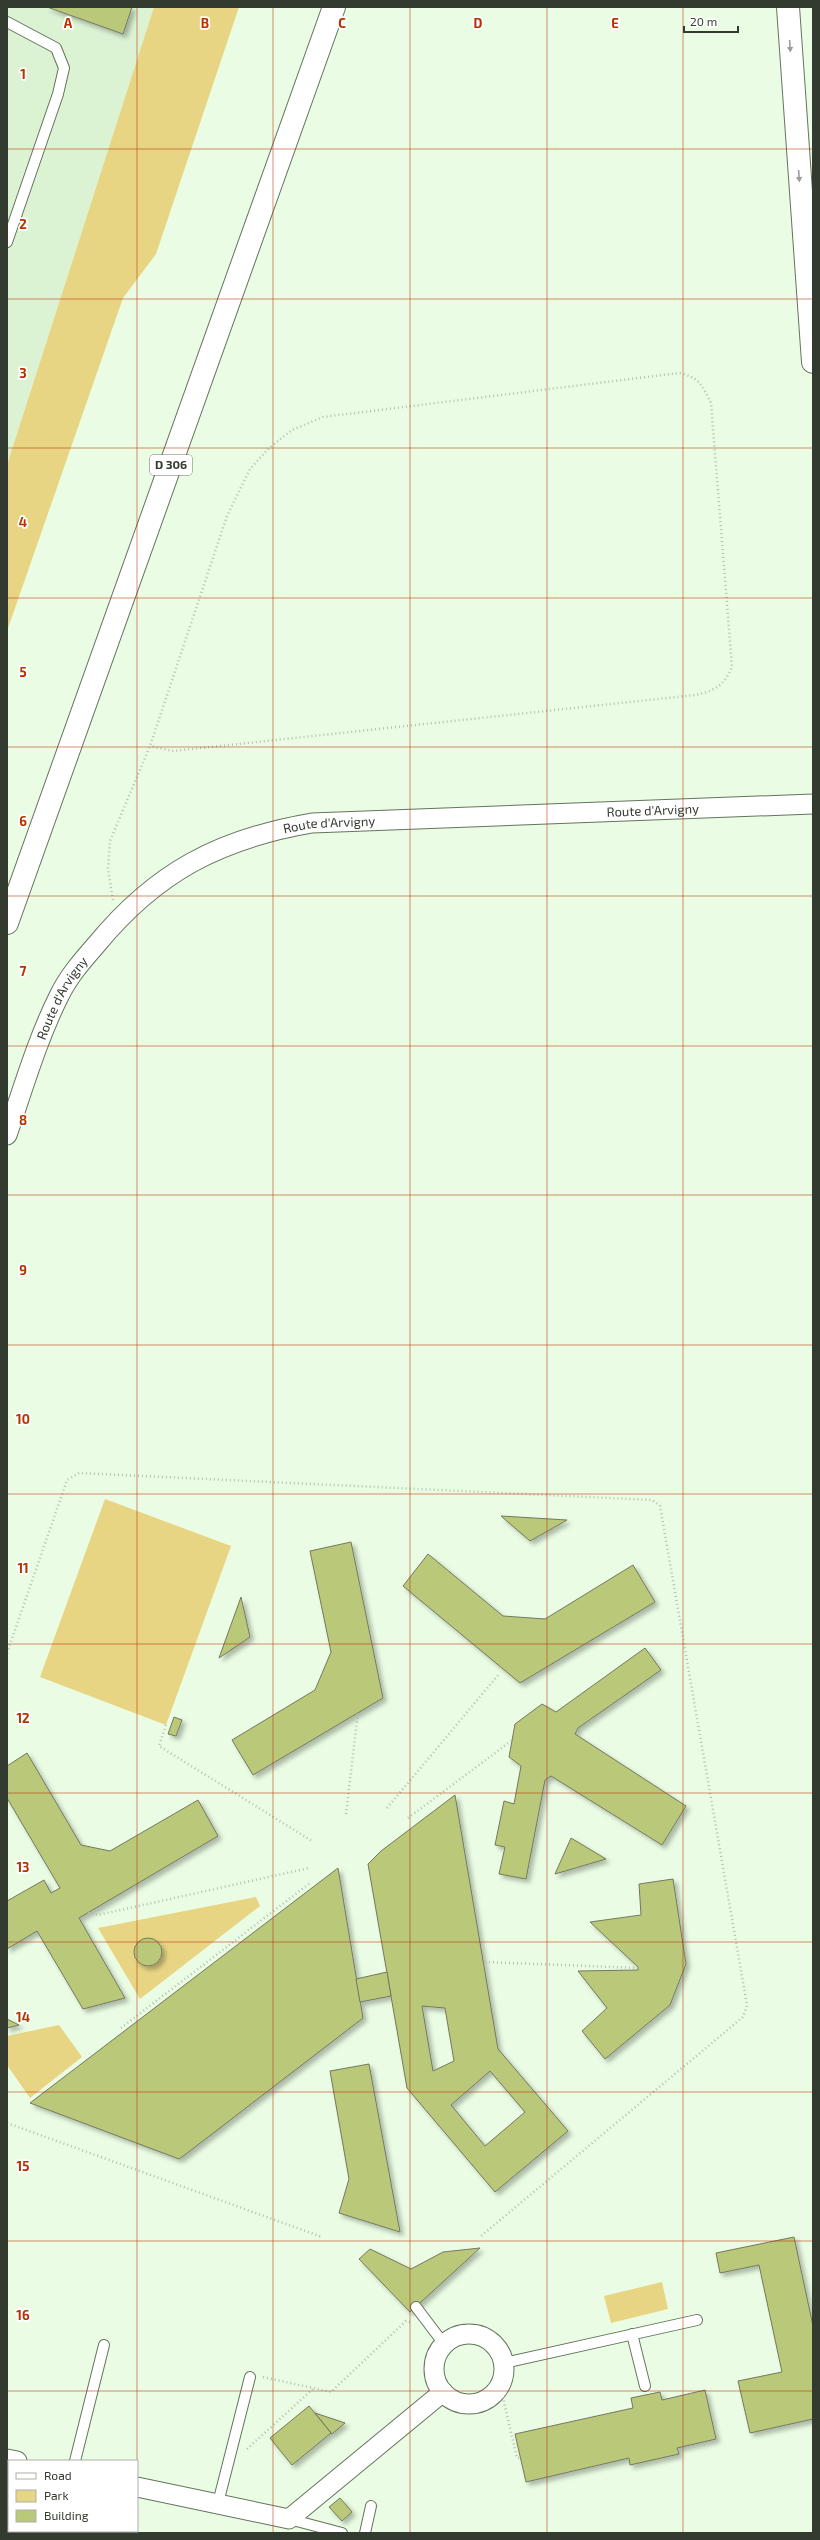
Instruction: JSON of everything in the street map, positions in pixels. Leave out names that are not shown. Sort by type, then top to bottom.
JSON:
[{"type":"main road","name":"D 306","points":[[7,923],[334,7]]},
{"type":"main road","points":[[788,7],[813,362]]},
{"type":"street","name":"Route d'Arvigny","points":[[7,1135],[46,1025],[60,995],[76,968],[118,918],[163,880],[193,860],[255,836],[305,824],[806,804]]},
{"type":"street","points":[[464,2334],[476,2334],[487,2339],[496,2347],[504,2363],[500,2386],[487,2399],[475,2403],[458,2402],[443,2392],[434,2373],[434,2362],[444,2344],[464,2334]]},
{"type":"street","points":[[138,2487],[289,2519],[443,2392]]},
{"type":"lane","points":[[7,22],[56,48],[64,68],[58,94],[7,242]]},
{"type":"lane","points":[[416,2307],[444,2344]]},
{"type":"lane","points":[[504,2363],[526,2356],[697,2320]]},
{"type":"lane","points":[[632,2334],[645,2386]]},
{"type":"lane","points":[[75,2460],[104,2345]]},
{"type":"lane","points":[[218,2503],[250,2377]]},
{"type":"lane","points":[[365,2533],[371,2506]]},
{"type":"lane","points":[[289,2519],[342,2533]]},
{"type":"path","points":[[118,918],[108,869],[110,841],[150,746],[227,516],[250,469],[269,448],[292,430],[323,417],[679,373],[693,376],[703,388],[711,403],[732,667],[727,680],[714,691],[687,696],[173,751],[150,746]]},
{"type":"path","points":[[7,1653],[67,1480],[79,1473],[652,1500],[660,1506],[747,2005],[743,2017],[481,2236]]},
{"type":"path","points":[[387,1808],[499,1674]]},
{"type":"path","points":[[346,1814],[358,1712]]},
{"type":"path","points":[[166,1725],[159,1746],[312,1841]]},
{"type":"path","points":[[408,1818],[512,1741]]},
{"type":"path","points":[[88,1913],[98,1915],[309,1868]]},
{"type":"path","points":[[121,2028],[310,1883]]},
{"type":"path","points":[[485,1962],[638,1968]]},
{"type":"path","points":[[7,2123],[322,2237]]},
{"type":"path","points":[[250,2377],[331,2392],[406,2321],[429,2324]]},
{"type":"path","points":[[500,2386],[517,2458],[520,2458]]},
{"type":"path","points":[[230,2456],[237,2458],[314,2388]]},
{"type":"shaded area","points":[[7,7],[154,7],[7,465]]},
{"type":"green space","points":[[154,7],[239,7],[156,254],[123,298],[7,631],[7,465]]},
{"type":"green space","points":[[105,1499],[231,1546],[166,1725],[40,1677]]},
{"type":"green space","points":[[256,1897],[260,1906],[140,1999],[98,1928]]},
{"type":"green space","points":[[59,2025],[82,2057],[30,2098],[7,2065],[7,2036]]},
{"type":"green space","points":[[662,2282],[668,2309],[611,2323],[604,2296]]},
{"type":"building","points":[[47,7],[132,7],[123,34]]},
{"type":"building","points":[[501,1516],[567,1520],[530,1541]]},
{"type":"building","points":[[351,1542],[383,1698],[253,1775],[232,1740],[315,1690],[331,1652],[310,1551]]},
{"type":"building","points":[[428,1554],[503,1616],[545,1619],[633,1565],[655,1602],[520,1683],[403,1586]]},
{"type":"building","points":[[241,1597],[250,1637],[219,1658]]},
{"type":"building","points":[[645,1648],[661,1670],[578,1728],[575,1734],[686,1806],[662,1845],[551,1776],[545,1780],[526,1879],[499,1874],[505,1847],[495,1845],[504,1801],[514,1804],[521,1766],[509,1757],[515,1724],[542,1704],[556,1712]]},
{"type":"building","points":[[174,1717],[182,1720],[176,1736],[168,1734]]},
{"type":"building","points":[[27,1753],[81,1845],[110,1851],[198,1800],[218,1836],[79,1918],[125,1998],[83,2009],[37,1931],[7,1949],[7,1901],[44,1880],[51,1893],[60,1888],[7,1798],[7,1766]]},
{"type":"building","points":[[455,1795],[498,2049],[568,2131],[495,2192],[407,2088],[368,1864],[381,1851]],"holes":[[[422,2006],[445,2008],[454,2061],[433,2071]],[[490,2071],[525,2112],[485,2146],[451,2105]]]},
{"type":"building","points":[[571,1838],[606,1859],[555,1874]]},
{"type":"building","points":[[338,1868],[363,2018],[186,2154],[179,2159],[30,2103]]},
{"type":"building","points":[[673,1879],[686,1964],[670,2005],[605,2059],[582,2031],[607,2008],[578,1971],[638,1970],[638,1967],[590,1922],[641,1915],[639,1884]]},
{"type":"building","points":[[148,1938],[158,1942],[162,1952],[158,1962],[148,1966],[138,1962],[134,1952],[138,1942]]},
{"type":"building","points":[[387,1972],[391,1996],[360,2002],[356,1979]]},
{"type":"building","points":[[7,2019],[19,2025],[7,2028]]},
{"type":"building","points":[[369,2064],[400,2232],[339,2213],[349,2179],[330,2071]]},
{"type":"building","points":[[794,2237],[813,2326],[813,2419],[750,2433],[738,2381],[782,2372],[759,2265],[720,2273],[716,2253]]},
{"type":"building","points":[[480,2248],[410,2312],[359,2259],[370,2249],[411,2269],[443,2252]]},
{"type":"building","points":[[705,2390],[716,2439],[677,2448],[679,2454],[630,2465],[629,2458],[526,2482],[515,2434],[633,2408],[631,2398],[660,2392],[662,2400]]},
{"type":"building","points":[[309,2406],[331,2433],[292,2465],[270,2438]]},
{"type":"building","points":[[315,2413],[345,2423],[332,2434]]},
{"type":"building","points":[[340,2498],[352,2512],[342,2521],[329,2507]]}]
